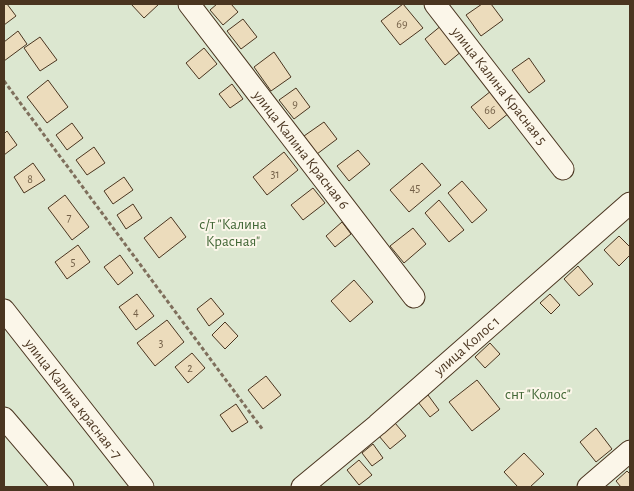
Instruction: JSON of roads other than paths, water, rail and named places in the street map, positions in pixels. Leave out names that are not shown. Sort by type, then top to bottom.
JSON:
[{"type":"street","name":"улица Калина Красная 6","points":[[189,4],[414,297]]},
{"type":"street","name":"улица Калина Красная 5","points":[[435,4],[563,169]]},
{"type":"street","name":"улица Колос 1","points":[[302,487],[377,425],[630,203]]},
{"type":"street","name":"улица Калина красная -7","points":[[4,310],[142,487]]},
{"type":"street","points":[[4,418],[63,487]]},
{"type":"street","points":[[588,487],[630,451]]},
{"type":"park label","name":"с/т \"Калина Красная\"","points":[[233,232]]},
{"type":"park label","name":"снт \"Колос\"","points":[[538,394]]}]
